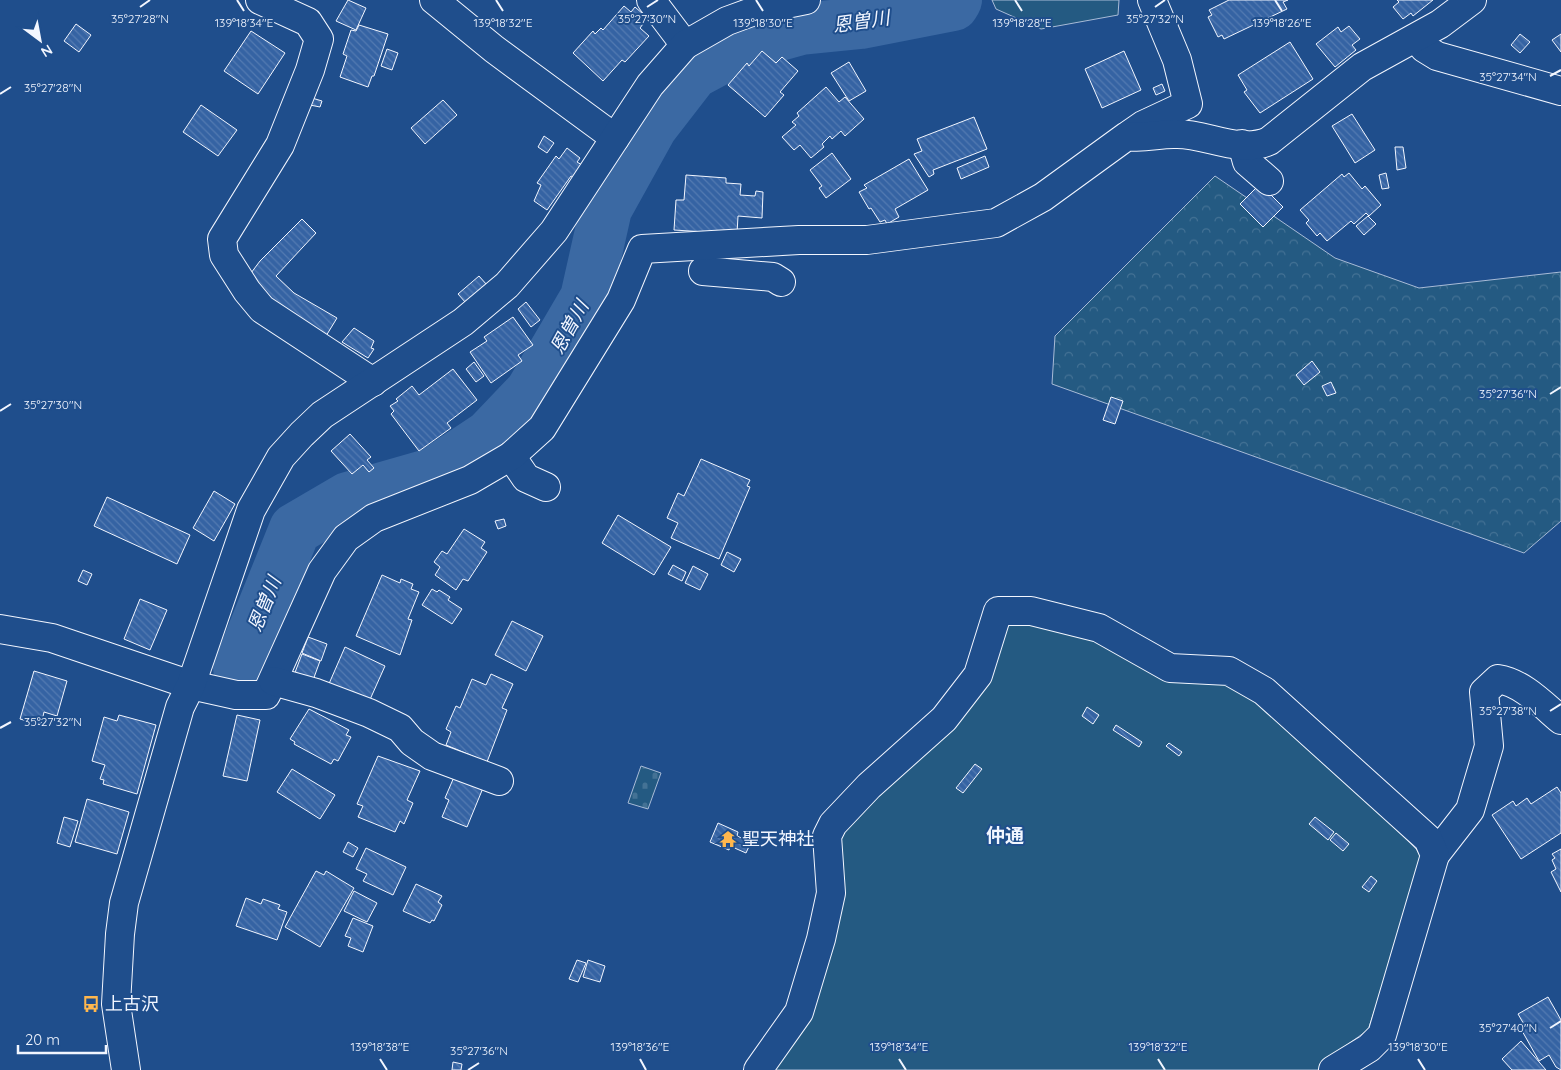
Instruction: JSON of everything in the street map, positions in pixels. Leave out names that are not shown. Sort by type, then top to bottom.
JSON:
[{"type":"street","points":[[260,0],[308,22],[319,39],[310,70],[280,145],[222,239],[224,255],[247,291],[262,309],[373,382]]},
{"type":"street","points":[[434,0],[494,50],[616,138]]},
{"type":"street","points":[[651,0],[685,45]]},
{"type":"street","points":[[126,1070],[116,1004],[124,902],[180,707],[191,685],[251,510],[281,457],[322,415],[463,322],[507,285],[554,231],[650,85],[685,45],[727,21],[757,10],[806,0]]},
{"type":"street","points":[[0,629],[52,638],[191,685],[236,696],[266,695],[322,571],[346,538],[374,518],[470,480],[510,456],[542,428],[621,300],[642,249],[799,240],[867,240],[996,223],[1043,197],[1143,125],[1188,104],[1177,60],[1152,0]]},
{"type":"street","points":[[1127,136],[1137,138],[1177,134],[1211,139],[1218,142],[1260,145],[1269,141],[1362,67],[1440,24],[1472,0]]},
{"type":"street","points":[[1417,38],[1424,48],[1437,56],[1561,91]]},
{"type":"street","points":[[1242,144],[1247,162],[1270,181]]},
{"type":"street","points":[[703,271],[774,277],[781,282]]},
{"type":"street","points":[[510,456],[526,478],[546,487]]},
{"type":"street","points":[[758,1070],[800,1012],[821,938],[831,893],[826,836],[833,824],[868,786],[944,719],[978,675],[993,602],[1099,628],[1170,668],[1229,671],[1264,691],[1428,839],[1435,854]]},
{"type":"street","points":[[1333,1070],[1369,1048],[1382,1035],[1435,854],[1470,810],[1489,746],[1484,692],[1488,686],[1498,679],[1506,680],[1527,692],[1561,720]]},
{"type":"street","points":[[273,681],[316,693],[370,713],[400,728],[412,742],[432,756],[499,781]]},
{"type":"green space","points":[[992,0],[1119,0],[1118,15],[1041,29],[996,9]]},
{"type":"green space","points":[[1215,176],[1335,258],[1419,288],[1561,272],[1561,521],[1524,553],[1052,384],[1055,336]]},
{"type":"green space","points":[[1012,619],[1086,636],[1184,682],[1228,680],[1288,723],[1417,850],[1424,863],[1368,1030],[1327,1059],[1318,1070],[770,1070],[839,830]]},
{"type":"green space","points":[[641,766],[661,773],[648,809],[628,803]]},
{"type":"building","points":[[348,0],[366,8],[356,30],[336,21]]},
{"type":"building","points":[[1229,0],[1288,0],[1283,2],[1287,9],[1224,39],[1222,35],[1218,37],[1208,17],[1212,15],[1209,10]]},
{"type":"building","points":[[1397,0],[1433,0],[1413,16],[1411,13],[1403,19],[1393,7],[1399,2]]},
{"type":"building","points":[[624,6],[631,12],[635,7],[643,14],[638,20],[643,24],[640,28],[649,36],[625,62],[622,60],[603,81],[573,53],[593,31],[595,34],[601,28],[603,30]]},
{"type":"building","points":[[76,24],[91,35],[79,52],[64,41]]},
{"type":"building","points":[[359,25],[388,34],[374,76],[372,76],[368,87],[340,77],[347,56],[343,54],[351,30],[356,31]]},
{"type":"building","points":[[1349,26],[1360,39],[1352,45],[1356,50],[1335,67],[1316,44],[1338,27],[1341,32]]},
{"type":"building","points":[[251,31],[285,53],[258,94],[224,71]]},
{"type":"building","points":[[1520,34],[1530,42],[1520,53],[1511,45]]},
{"type":"building","points":[[1561,34],[1561,52],[1552,40]]},
{"type":"building","points":[[1290,42],[1313,79],[1260,113],[1244,92],[1247,90],[1238,75]]},
{"type":"building","points":[[387,49],[398,53],[392,70],[381,66]]},
{"type":"building","points":[[762,51],[776,63],[782,57],[798,71],[780,92],[784,95],[765,117],[728,85],[747,63],[749,66]]},
{"type":"building","points":[[1124,51],[1141,90],[1102,108],[1085,69]]},
{"type":"building","points":[[849,62],[866,91],[849,101],[831,73]]},
{"type":"building","points":[[1162,84],[1165,91],[1156,95],[1153,88]]},
{"type":"building","points":[[826,87],[839,102],[845,97],[864,119],[845,136],[841,131],[832,139],[830,136],[822,144],[824,147],[811,158],[800,145],[794,150],[782,137],[796,125],[792,122],[799,116],[797,113]]},
{"type":"building","points":[[312,98],[322,101],[320,107],[310,105]]},
{"type":"building","points":[[443,100],[457,115],[425,144],[411,128]]},
{"type":"building","points":[[201,105],[237,130],[218,156],[183,132]]},
{"type":"building","points":[[1352,114],[1375,150],[1355,163],[1332,126]]},
{"type":"building","points":[[974,117],[987,149],[933,170],[934,174],[929,177],[914,154],[922,151],[917,139]]},
{"type":"building","points":[[544,136],[554,143],[547,153],[538,147]]},
{"type":"building","points":[[1395,147],[1403,147],[1406,168],[1397,170]]},
{"type":"building","points":[[567,148],[580,158],[577,162],[582,165],[573,177],[571,176],[547,210],[534,201],[541,185],[537,183],[556,156],[559,159]]},
{"type":"building","points":[[832,153],[851,179],[826,198],[819,188],[822,186],[810,170]]},
{"type":"building","points":[[985,156],[989,167],[961,179],[957,168]]},
{"type":"building","points":[[909,159],[928,190],[895,209],[899,217],[887,224],[885,220],[880,222],[871,208],[869,209],[859,192],[867,188],[864,185]]},
{"type":"building","points":[[1349,173],[1362,189],[1365,186],[1381,205],[1369,216],[1366,213],[1354,224],[1351,221],[1327,241],[1320,233],[1317,236],[1306,223],[1309,220],[1300,210],[1342,174],[1344,177]]},
{"type":"building","points":[[1386,173],[1389,188],[1382,189],[1379,175]]},
{"type":"building","points":[[686,175],[726,178],[726,183],[741,184],[740,195],[755,196],[756,191],[763,192],[762,218],[738,216],[737,234],[674,230],[676,200],[684,200]]},
{"type":"building","points":[[1260,184],[1283,207],[1263,227],[1240,204]]},
{"type":"building","points":[[1368,216],[1376,224],[1364,235],[1356,226]]},
{"type":"building","points":[[302,219],[316,233],[276,276],[294,293],[337,318],[326,336],[285,314],[248,277],[260,261]]},
{"type":"building","points":[[479,276],[487,285],[466,303],[458,294]]},
{"type":"building","points":[[526,302],[540,320],[531,327],[518,309]]},
{"type":"building","points":[[513,317],[533,345],[518,355],[522,361],[491,383],[470,352],[487,341],[484,337]]},
{"type":"building","points":[[354,328],[374,341],[371,348],[374,349],[368,358],[342,342]]},
{"type":"building","points":[[1312,361],[1320,372],[1304,385],[1296,375]]},
{"type":"building","points":[[474,362],[484,376],[476,382],[466,369]]},
{"type":"building","points":[[453,369],[477,400],[447,423],[451,428],[419,451],[391,414],[394,411],[390,406],[398,401],[396,399],[412,386],[419,395]]},
{"type":"building","points":[[1331,382],[1336,393],[1327,396],[1322,386]]},
{"type":"building","points":[[1111,397],[1123,401],[1115,424],[1103,420]]},
{"type":"building","points":[[350,434],[371,457],[367,460],[374,468],[369,472],[363,465],[352,474],[331,451]]},
{"type":"building","points":[[701,459],[750,480],[747,486],[750,487],[719,559],[671,538],[678,523],[667,518],[678,493],[684,496]]},
{"type":"building","points":[[214,491],[235,504],[214,541],[193,528]]},
{"type":"building","points":[[107,497],[190,535],[177,564],[94,526]]},
{"type":"building","points":[[618,515],[671,547],[654,575],[602,543]]},
{"type":"building","points":[[504,519],[506,526],[498,529],[495,521]]},
{"type":"building","points":[[464,529],[485,542],[481,548],[487,552],[468,581],[463,579],[456,590],[435,575],[440,567],[434,562],[442,551],[447,554]]},
{"type":"building","points":[[727,552],[741,559],[734,572],[721,565]]},
{"type":"building","points":[[673,565],[686,572],[682,581],[668,574]]},
{"type":"building","points":[[693,566],[708,574],[700,590],[685,583]]},
{"type":"building","points":[[83,570],[92,574],[87,585],[78,581]]},
{"type":"building","points":[[382,575],[400,583],[401,579],[413,584],[411,589],[419,592],[408,619],[412,620],[400,655],[356,636]]},
{"type":"building","points":[[432,589],[437,592],[439,590],[450,597],[448,600],[462,609],[452,624],[422,605]]},
{"type":"building","points":[[140,599],[167,610],[150,650],[124,639]]},
{"type":"building","points":[[512,621],[543,636],[526,671],[495,655]]},
{"type":"building","points":[[308,637],[327,644],[321,661],[302,653]]},
{"type":"building","points":[[345,647],[385,666],[368,704],[328,686]]},
{"type":"building","points":[[302,654],[320,661],[312,683],[294,675]]},
{"type":"building","points":[[34,671],[67,681],[57,716],[44,712],[41,725],[20,719]]},
{"type":"building","points":[[491,674],[513,684],[502,708],[507,710],[487,762],[446,745],[451,732],[446,729],[456,706],[460,708],[472,679],[486,685]]},
{"type":"building","points":[[1087,707],[1099,715],[1093,724],[1082,716]]},
{"type":"building","points":[[309,709],[349,730],[346,735],[351,737],[338,761],[334,759],[331,764],[294,744],[295,742],[290,739]]},
{"type":"building","points":[[119,715],[156,725],[137,794],[103,784],[104,780],[100,779],[105,765],[92,761],[104,717],[117,721]]},
{"type":"building","points":[[237,715],[260,720],[247,781],[223,776]]},
{"type":"building","points":[[1116,725],[1142,742],[1139,747],[1113,730]]},
{"type":"building","points":[[1169,743],[1182,752],[1179,756],[1166,746]]},
{"type":"building","points":[[378,756],[420,771],[407,800],[413,803],[404,824],[400,821],[395,832],[358,817],[363,806],[357,804]]},
{"type":"building","points":[[975,764],[982,769],[963,793],[956,788]]},
{"type":"building","points":[[292,769],[335,795],[320,819],[277,792]]},
{"type":"building","points":[[454,777],[483,788],[467,827],[442,817],[449,800],[445,798]]},
{"type":"building","points":[[1557,787],[1561,793],[1561,833],[1521,859],[1492,815],[1513,801],[1516,806],[1527,798],[1531,804]]},
{"type":"building","points":[[87,799],[129,812],[117,854],[75,842]]},
{"type":"building","points":[[64,817],[78,821],[70,847],[57,843]]},
{"type":"building","points":[[1315,817],[1334,832],[1328,840],[1309,824]]},
{"type":"building","name":"聖天神社","points":[[718,823],[738,832],[737,836],[751,842],[746,853],[730,846],[729,850],[710,842]]},
{"type":"building","points":[[1336,833],[1349,844],[1343,851],[1330,840]]},
{"type":"building","points":[[348,842],[358,848],[353,857],[343,852]]},
{"type":"building","points":[[366,848],[406,867],[393,895],[363,881],[367,874],[356,869]]},
{"type":"building","points":[[1561,849],[1561,892],[1551,872],[1556,869],[1552,860],[1555,858],[1552,854]]},
{"type":"building","points":[[316,871],[324,875],[326,871],[354,888],[320,947],[285,927]]},
{"type":"building","points":[[1371,876],[1377,881],[1369,892],[1362,887]]},
{"type":"building","points":[[416,884],[442,896],[438,902],[442,905],[434,921],[432,920],[430,923],[403,911]]},
{"type":"building","points":[[354,891],[377,903],[367,922],[344,911]]},
{"type":"building","points":[[246,898],[261,904],[263,899],[280,905],[278,909],[287,912],[277,940],[236,926]]},
{"type":"building","points":[[353,918],[373,926],[363,952],[348,946],[351,938],[345,936]]},
{"type":"building","points":[[577,960],[586,963],[578,982],[569,979]]},
{"type":"building","points":[[588,960],[605,966],[600,982],[583,977]]},
{"type":"building","points":[[1548,997],[1561,1020],[1561,1070],[1556,1067],[1549,1055],[1539,1061],[1521,1029],[1525,1026],[1518,1014]]},
{"type":"building","points":[[1521,1041],[1546,1070],[1512,1070],[1502,1059]]},
{"type":"building","points":[[453,1062],[462,1064],[461,1070],[452,1070]]},
{"type":"waterway","name":"恩曽川","points":[[239,668],[295,529],[348,498],[432,474],[489,436],[531,392],[586,298],[606,209],[652,126],[693,73],[747,44],[801,29],[861,23],[953,5],[956,0]]},
{"type":"place","name":"聖天神社","points":[[728,839]]},
{"type":"place","name":"上古沢","points":[[91,1004]]},
{"type":"district","name":"仲通","points":[[1005,835]]}]
